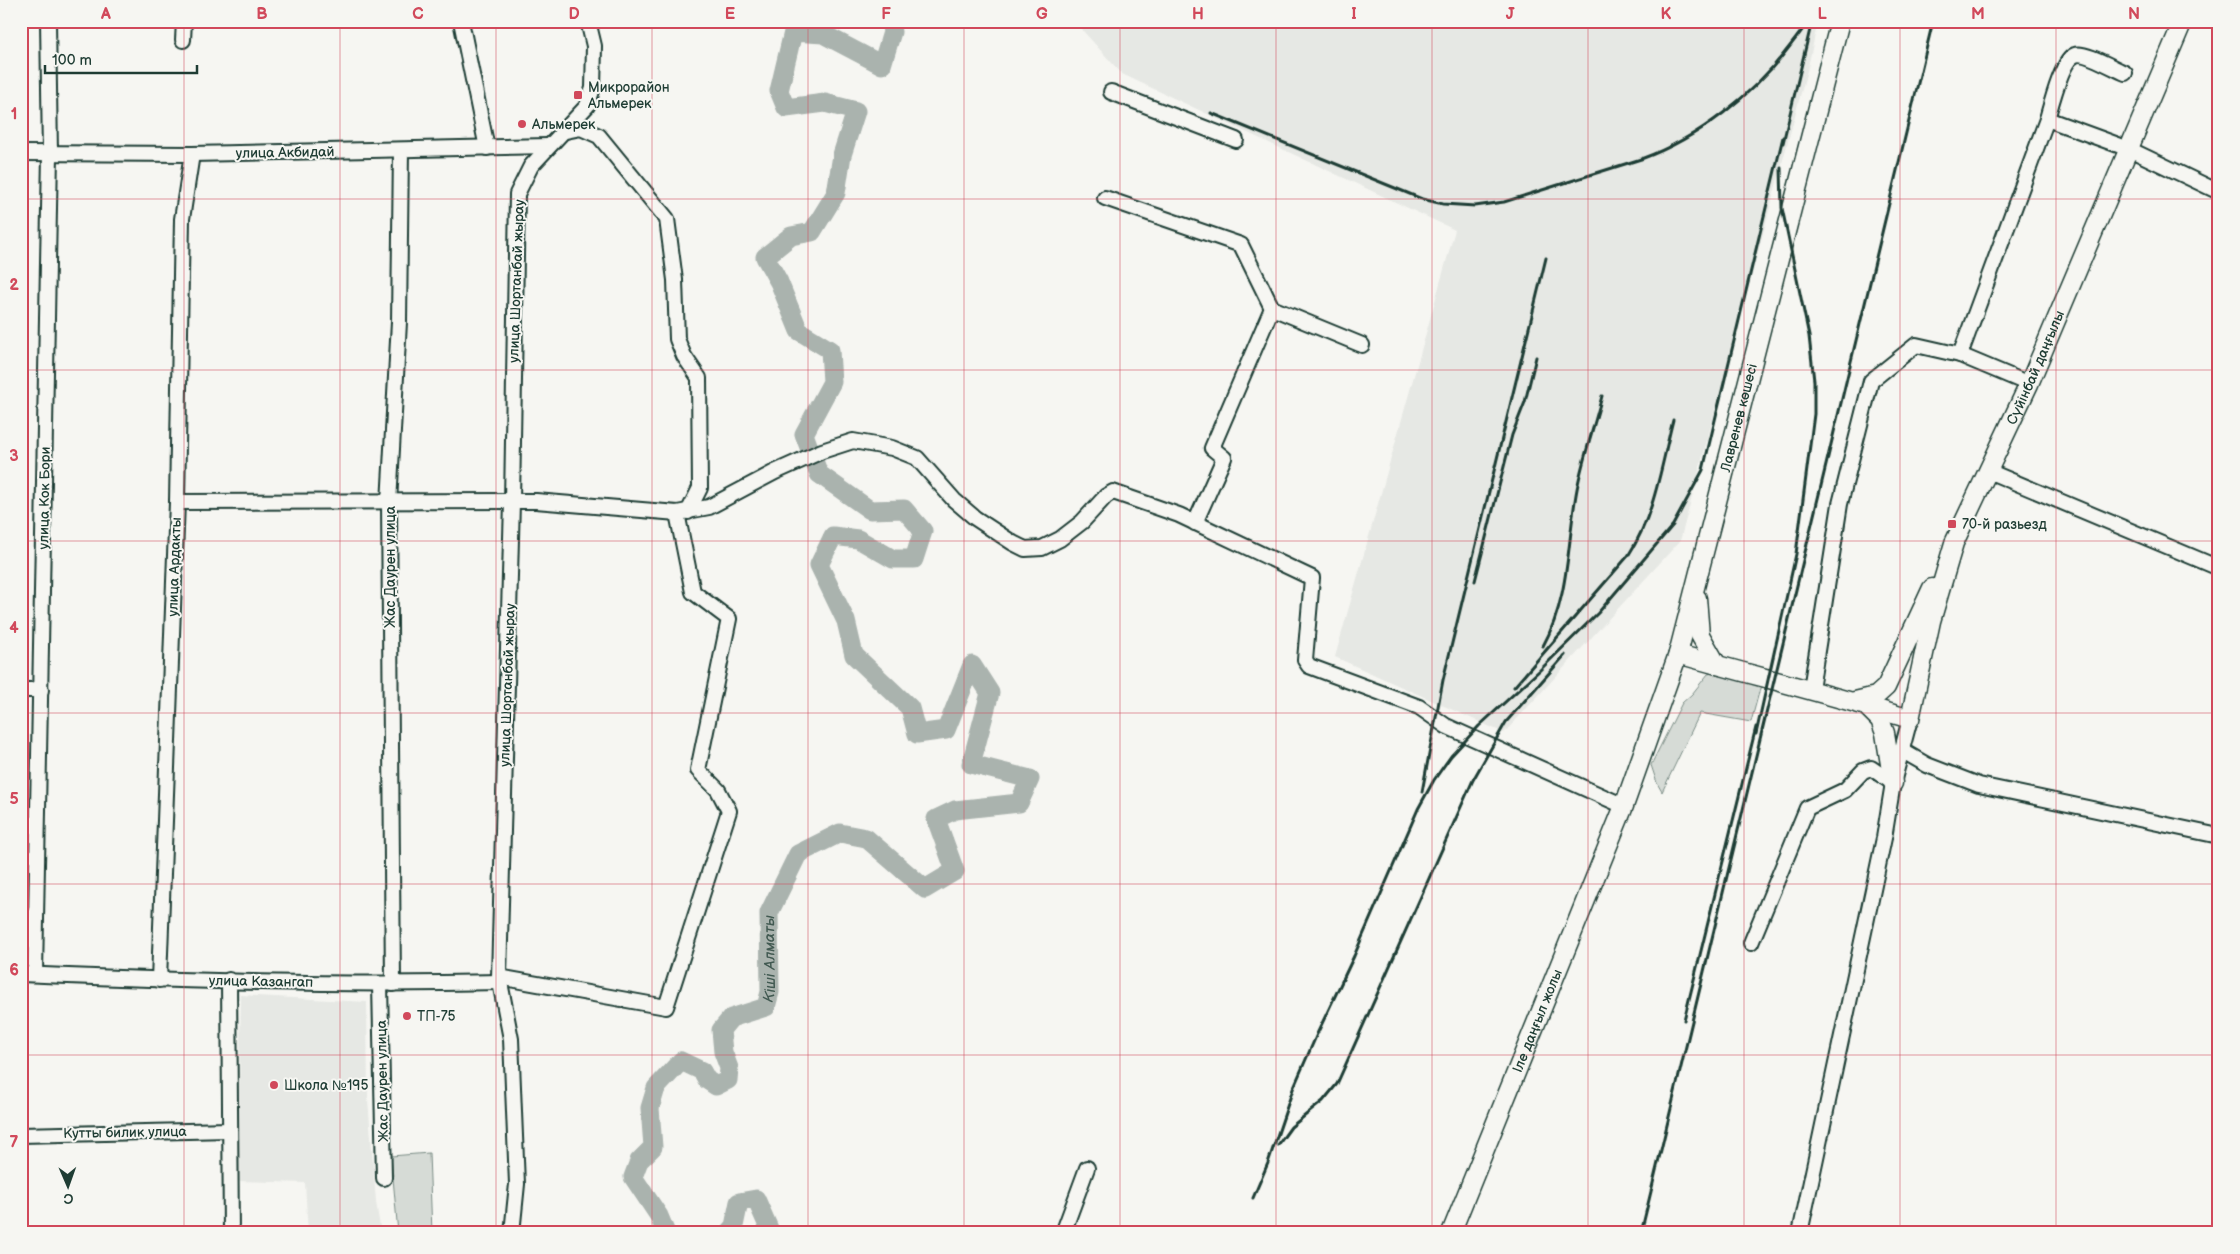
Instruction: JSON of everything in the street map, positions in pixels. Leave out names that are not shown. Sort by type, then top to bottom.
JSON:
[{"type":"main road","name":"Лавренев көшесі","points":[[1623,807],[1678,654],[1787,235],[1840,21]]},
{"type":"main road","name":"Сүйінбай даңғылы","points":[[1910,719],[1931,622],[1954,543],[2029,384],[2183,21]]},
{"type":"main road","points":[[1859,703],[1876,696],[1886,687],[1954,543]]},
{"type":"main road","points":[[1697,577],[1697,616],[1700,635],[1717,665]]},
{"type":"main road","points":[[1678,654],[1811,689],[1910,719]]},
{"type":"main road","points":[[1859,703],[1880,720],[1886,733],[1892,783]]},
{"type":"main road","name":"Іле даңғыл жолы","points":[[1451,1233],[1623,807]]},
{"type":"street","name":"улица Кок Бори","points":[[28,974],[41,690],[50,154],[48,21]]},
{"type":"street","points":[[184,21],[184,40]]},
{"type":"street","points":[[461,21],[487,148]]},
{"type":"street","name":"улица Шортанбай жырау","points":[[512,1233],[518,1184],[512,1049],[500,979],[512,502],[517,194],[531,166],[587,106],[593,88],[594,46],[588,21]]},
{"type":"street","points":[[1960,355],[2063,71],[2069,60],[2075,55],[2083,55],[2126,73]]},
{"type":"street","points":[[1111,92],[1236,140]]},
{"type":"street","points":[[2047,119],[2130,149],[2219,192]]},
{"type":"street","points":[[561,132],[581,128],[600,136],[667,219],[675,280],[677,338],[684,356],[699,378],[700,488],[683,512]]},
{"type":"street","name":"улица Акбидай","points":[[21,153],[192,154],[548,146]]},
{"type":"street","name":"Жас Даурен улица","points":[[384,1178],[389,503],[399,322],[401,150]]},
{"type":"street","name":"улица Ардакты","points":[[159,980],[177,502],[182,219],[192,154]]},
{"type":"street","points":[[1105,198],[1241,245],[1272,308],[1362,345]]},
{"type":"street","points":[[1195,523],[1224,458],[1212,448],[1272,308]]},
{"type":"street","points":[[1811,689],[1840,504],[1871,381],[1916,345],[1960,355],[2029,384]]},
{"type":"street","points":[[177,502],[546,502],[683,512],[709,507],[806,458],[853,441],[892,448],[917,458],[954,500],[1006,538],[1025,548],[1042,548],[1060,539],[1082,522],[1106,496],[1113,492],[1195,523],[1312,578],[1305,660],[1309,666],[1419,707],[1446,726],[1623,807]]},
{"type":"street","points":[[1988,471],[2219,568]]},
{"type":"street","name":"улица Казангап","points":[[28,974],[159,980],[386,984],[500,979],[666,1008],[729,811],[718,790],[698,770],[729,619],[693,592],[683,512]]},
{"type":"street","points":[[21,690],[41,690]]},
{"type":"street","points":[[1800,1233],[1884,838],[1892,783],[1910,719]]},
{"type":"street","points":[[1901,750],[1927,765],[1979,785],[2219,836]]},
{"type":"street","points":[[1751,944],[1807,808],[1845,790],[1863,771],[1871,768],[1892,783]]},
{"type":"street","points":[[229,980],[231,1233]]},
{"type":"street","name":"Кутты билик улица","points":[[21,1135],[229,1130]]},
{"type":"street","points":[[1064,1233],[1087,1168]]},
{"type":"shaded area","points":[[1074,21],[1818,21],[1808,67],[1680,541],[1504,733],[1335,657],[1455,230],[1122,74]]},
{"type":"shaded area","points":[[1717,672],[1762,681],[1751,722],[1700,713],[1662,792],[1651,765],[1682,703],[1708,674]]},
{"type":"shaded area","points":[[241,995],[367,1002],[368,1099],[376,1202],[381,1233],[308,1233],[305,1183],[237,1181]]},
{"type":"shaded area","points":[[429,1153],[432,1233],[398,1233],[391,1156]]},
{"type":"waterway","name":"Кіші Алматы","points":[[666,1233],[659,1216],[633,1177],[639,1161],[653,1147],[650,1108],[656,1088],[681,1061],[702,1071],[707,1080],[716,1086],[728,1080],[729,1068],[723,1052],[721,1030],[731,1018],[766,1007],[770,992],[769,913],[798,854],[840,833],[866,838],[925,889],[955,871],[936,819],[955,810],[1019,803],[1030,779],[971,764],[990,693],[972,665],[946,730],[917,734],[910,708],[854,655],[846,621],[819,565],[833,536],[858,539],[893,559],[914,559],[923,531],[904,509],[870,510],[819,474],[804,434],[832,382],[830,350],[799,331],[779,282],[765,257],[791,236],[812,232],[836,193],[842,155],[856,111],[825,103],[786,108],[779,91],[793,32],[823,34],[882,65],[892,32],[890,21]]},
{"type":"waterway","name":"Кіші Алматы","points":[[728,1233],[734,1226],[739,1202],[756,1199],[771,1233]]},
{"type":"railway","points":[[1211,113],[1422,199],[1443,204],[1475,206],[1504,202],[1641,159],[1684,139],[1704,127],[1742,98],[1775,64],[1808,21]]},
{"type":"railway","points":[[1783,143],[1812,21]]},
{"type":"railway","points":[[1641,1233],[1933,21]]},
{"type":"railway","points":[[1253,1198],[1268,1163],[1293,1089],[1418,809],[1434,780],[1451,756],[1479,726],[1598,613],[1673,525],[1703,470],[1783,137]]},
{"type":"railway","points":[[1756,734],[1796,554],[1814,414],[1814,381],[1809,336],[1782,208],[1781,168]]},
{"type":"railway","points":[[1422,792],[1443,680],[1546,258]]},
{"type":"railway","points":[[1475,581],[1512,435],[1525,402],[1536,357]]},
{"type":"railway","points":[[1543,646],[1552,627],[1563,589],[1577,489],[1602,396]]},
{"type":"railway","points":[[1514,687],[1628,556],[1645,524],[1651,507],[1673,420]]},
{"type":"railway","points":[[1278,1145],[1291,1127],[1323,1101],[1337,1084],[1473,780],[1506,722],[1565,655]]},
{"type":"railway","points":[[1684,1020],[1756,727]]},
{"type":"place","name":"Микрорайон Альмерек","points":[[578,95]]},
{"type":"place","name":"Альмерек","points":[[522,124]]},
{"type":"place","name":"70-й разьезд","points":[[1952,524]]},
{"type":"place","name":"ТП-75","points":[[407,1016]]},
{"type":"place","name":"Школа №195","points":[[274,1085]]}]
